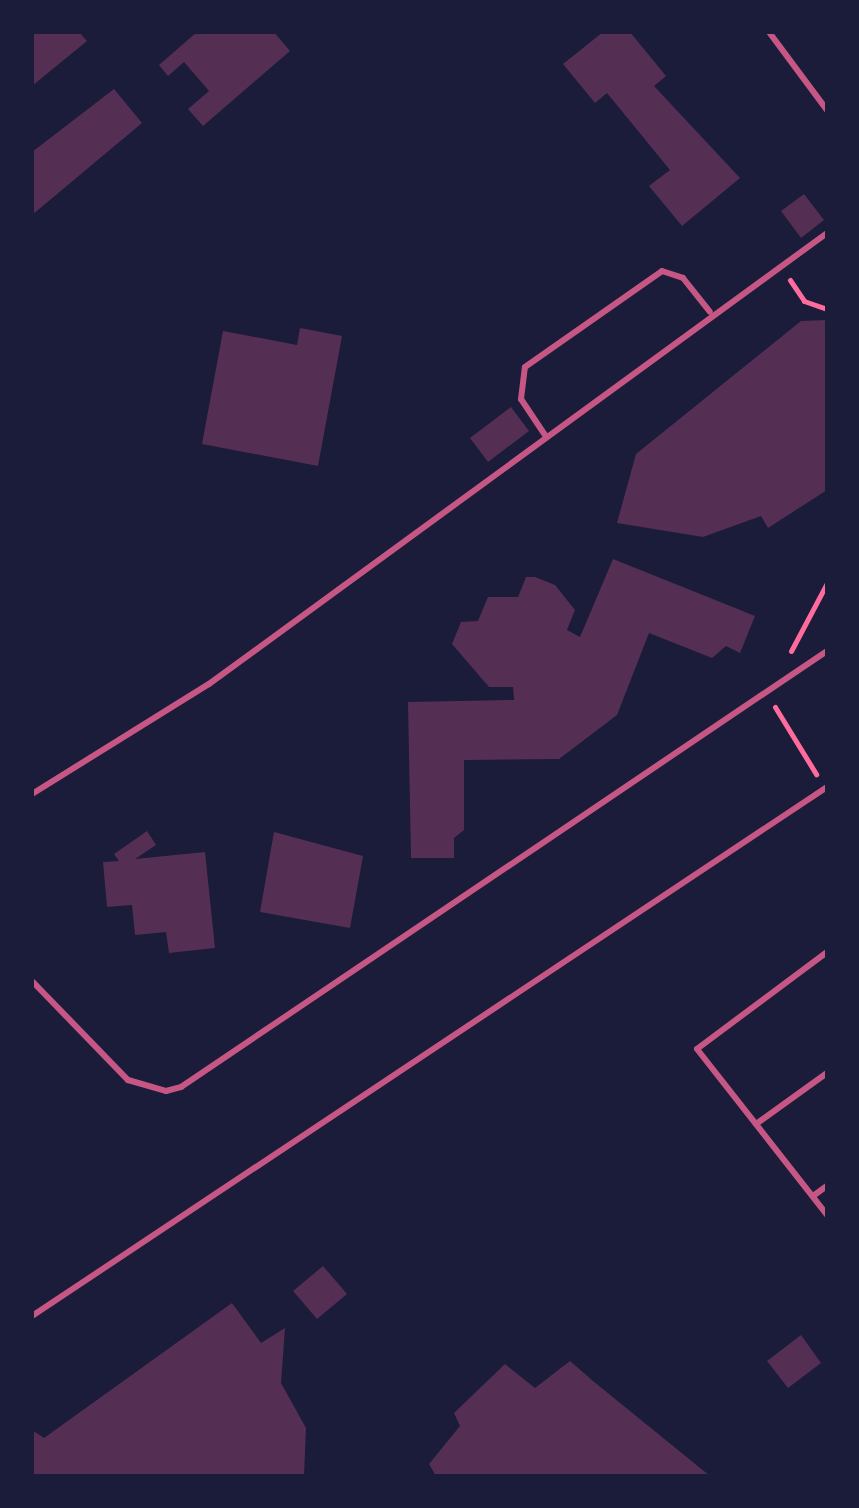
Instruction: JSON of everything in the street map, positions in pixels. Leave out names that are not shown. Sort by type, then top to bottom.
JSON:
[{"type":"lane","points":[[769,32],[827,110]]},
{"type":"lane","points":[[32,794],[209,684],[710,312],[827,233]]},
{"type":"lane","points":[[545,435],[521,399],[525,367],[662,271],[683,278],[710,312]]},
{"type":"lane","points":[[32,981],[128,1080],[166,1091],[181,1087],[827,651]]},
{"type":"lane","points":[[32,1316],[827,787]]},
{"type":"lane","points":[[827,952],[697,1049],[827,1215]]},
{"type":"lane","points":[[756,1124],[827,1073]]},
{"type":"lane","points":[[813,1196],[827,1186]]},
{"type":"path","points":[[779,265],[804,301],[827,309]]},
{"type":"building","points":[[32,32],[79,32],[87,41],[32,86]]},
{"type":"building","points":[[197,32],[274,32],[290,51],[203,126],[188,109],[209,91],[184,62],[168,76],[159,65]]},
{"type":"building","points":[[603,32],[630,32],[666,76],[654,86],[740,178],[682,226],[649,186],[670,170],[607,93],[595,103],[563,64]]},
{"type":"building","points":[[114,89],[142,123],[32,215],[32,152]]},
{"type":"building","points":[[804,194],[824,220],[801,238],[781,211]]},
{"type":"building","points":[[827,320],[827,490],[768,528],[761,516],[703,537],[617,523],[636,454],[801,321]]},
{"type":"building","points":[[300,328],[342,336],[318,466],[202,444],[223,331],[297,345]]},
{"type":"building","points":[[511,407],[529,431],[488,462],[470,438]]},
{"type":"building","points":[[613,559],[755,616],[740,653],[726,646],[712,658],[649,633],[617,715],[559,759],[464,760],[464,830],[454,838],[454,858],[411,858],[408,702],[514,700],[513,687],[489,687],[452,644],[461,622],[478,621],[488,597],[518,597],[526,577],[535,577],[555,585],[575,610],[567,630],[580,637]]},
{"type":"building","points":[[147,831],[156,845],[135,859],[205,852],[215,948],[169,953],[166,932],[135,935],[132,905],[107,907],[103,862],[119,861],[114,854]]},
{"type":"building","points":[[274,832],[363,856],[350,928],[260,912]]},
{"type":"building","points":[[323,1266],[347,1294],[317,1319],[293,1291]]},
{"type":"building","points":[[232,1303],[261,1343],[285,1328],[281,1383],[306,1428],[304,1476],[32,1476],[32,1430],[44,1438]]},
{"type":"building","points":[[801,1335],[821,1363],[788,1388],[767,1361]]},
{"type":"building","points":[[570,1361],[710,1476],[436,1476],[429,1464],[460,1426],[454,1413],[505,1364],[535,1388]]}]
